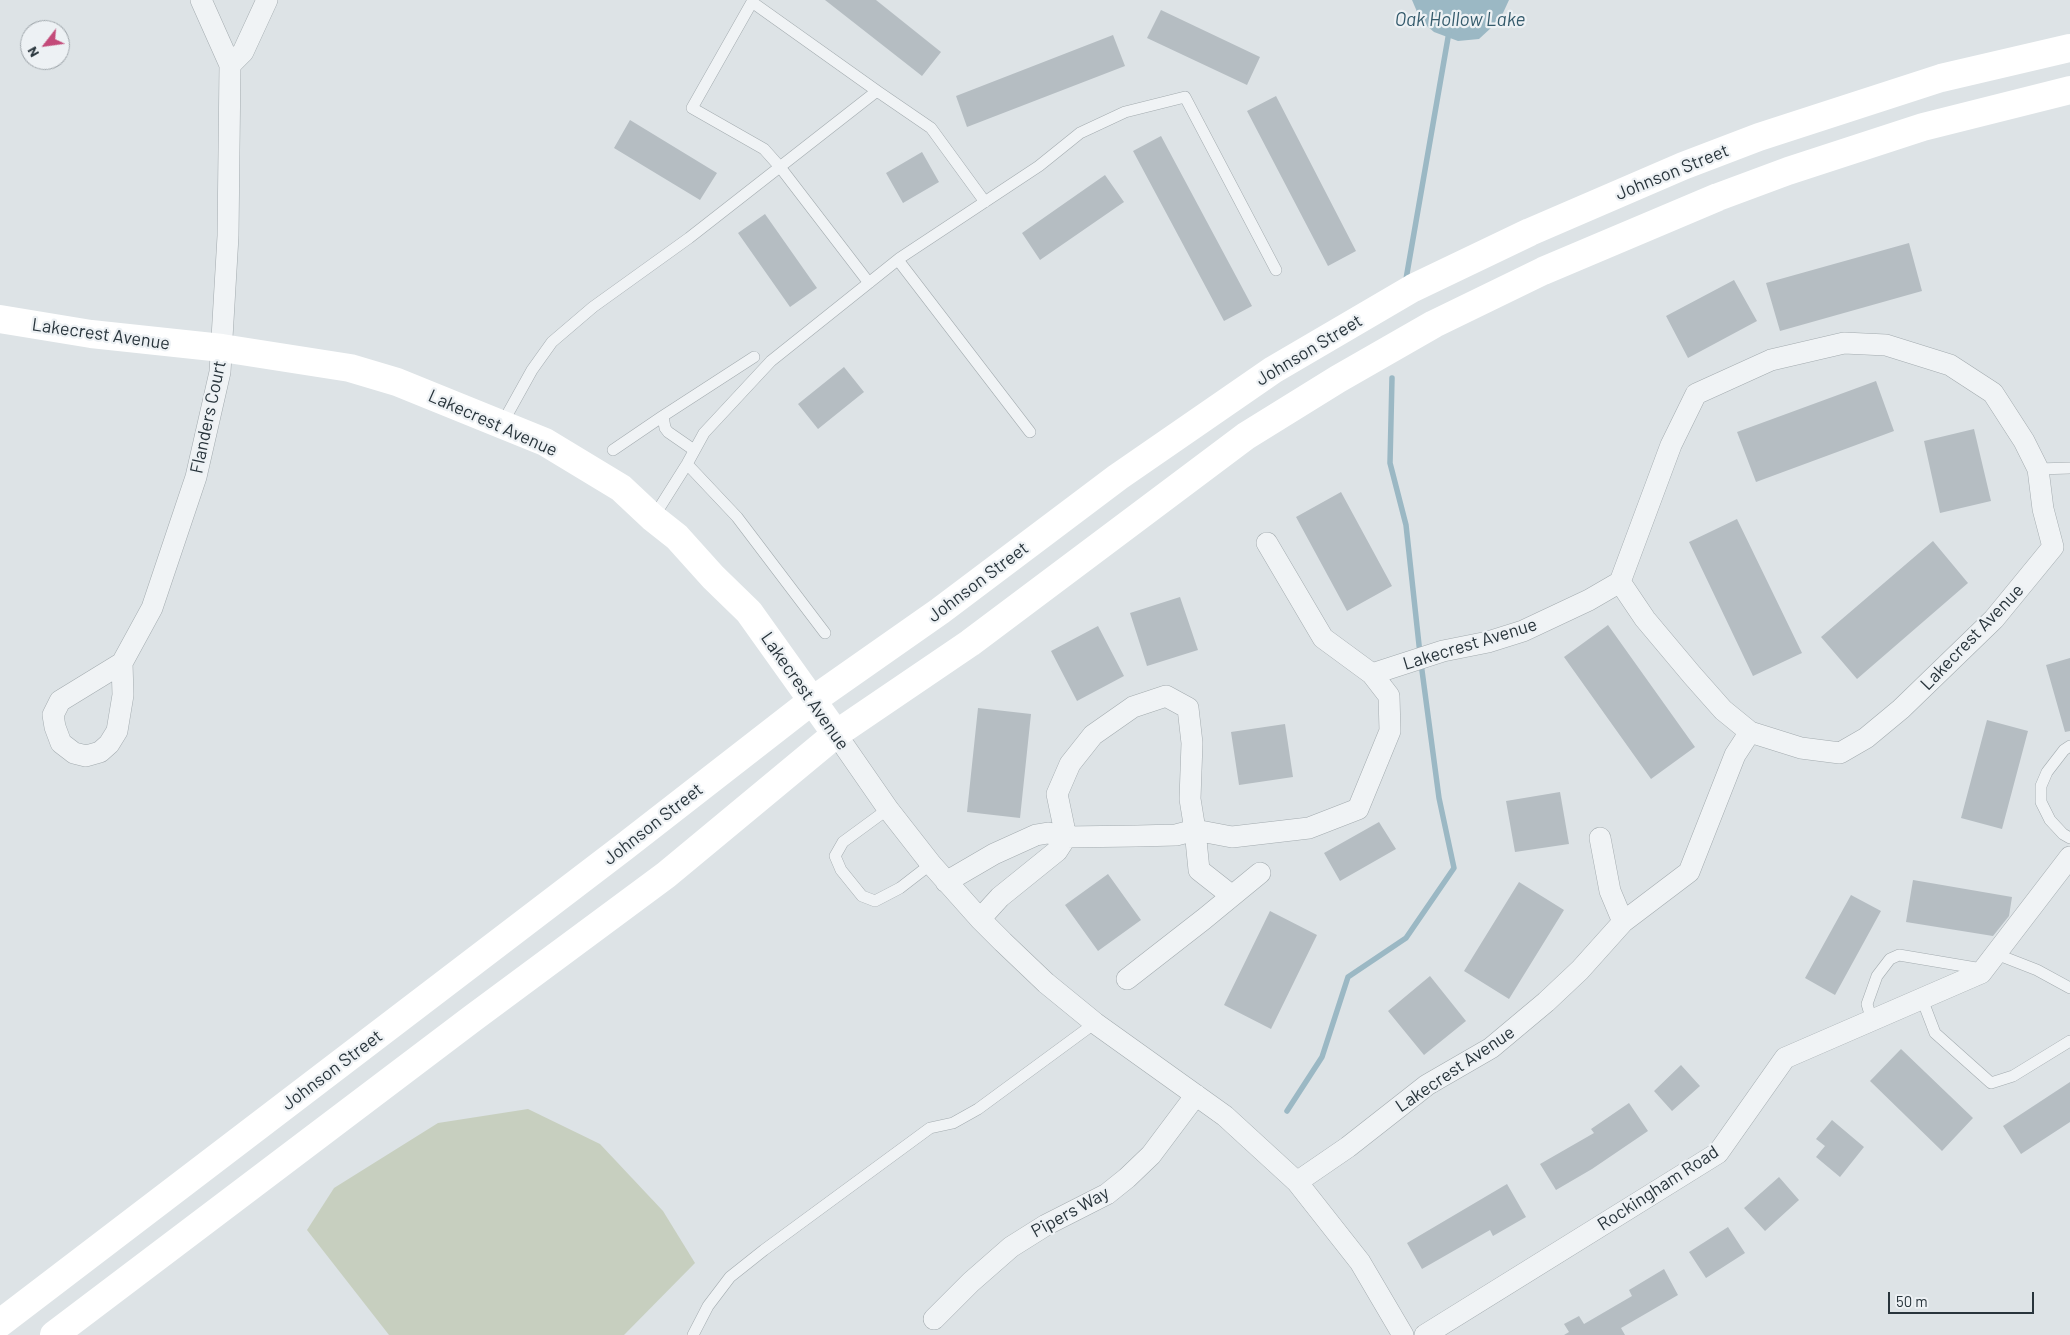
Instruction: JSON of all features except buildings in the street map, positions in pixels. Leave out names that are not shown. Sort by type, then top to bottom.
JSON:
[{"type":"main road","name":"Johnson Street","points":[[0,1323],[624,847],[813,700],[940,611],[1118,476],[1259,379],[1413,288],[1530,232],[1683,166],[1759,137],[1941,78],[2070,48]]},
{"type":"main road","points":[[54,1335],[457,1030],[666,875],[836,734],[970,643],[1246,436],[1338,379],[1434,324],[1543,271],[1718,197],[1788,171],[1923,127],[2070,90]]},
{"type":"main road","name":"Lakecrest Avenue","points":[[0,319],[91,334],[222,348],[350,368],[397,382],[545,442],[620,488],[677,537],[713,577],[749,612],[836,734]]},
{"type":"street","name":"Flanders Court","points":[[122,663],[152,608],[196,477],[220,372],[228,236],[230,66],[202,0]]},
{"type":"street","points":[[230,66],[243,52],[267,0]]},
{"type":"street","name":"Lakecrest Avenue","points":[[1372,674],[1442,651],[1488,642],[1523,631],[1589,600],[1620,582],[1671,445],[1696,394],[1771,360],[1844,343],[1886,345],[1950,365],[1993,393],[2024,441],[2038,469],[2043,509],[2052,546],[1994,619],[1901,709],[1866,738],[1840,753],[1801,748],[1750,732],[1723,710],[1692,675],[1645,620],[1620,582]]},
{"type":"street","points":[[946,882],[994,854],[1036,835],[1048,833],[1066,836],[1176,835],[1195,830],[1232,837],[1309,828],[1358,809],[1390,731],[1389,696],[1372,674],[1323,638],[1267,543]]},
{"type":"street","points":[[980,919],[1000,897],[1057,851],[1066,836],[1057,794],[1070,764],[1093,735],[1133,707],[1166,696],[1188,708],[1192,743],[1190,799],[1199,870],[1232,896]]},
{"type":"street","name":"Lakecrest Avenue","points":[[1297,1182],[1348,1147],[1428,1085],[1491,1048],[1546,1002],[1580,970],[1623,922],[1689,872],[1728,770],[1750,732]]},
{"type":"street","name":"Lakecrest Avenue","points":[[836,734],[888,809],[946,882],[980,919],[1046,983],[1095,1023],[1225,1116],[1297,1182],[1360,1262],[1403,1335]]},
{"type":"street","points":[[1600,838],[1610,891],[1623,922]]},
{"type":"street","name":"Rockingham Road","points":[[1425,1335],[1718,1153],[1785,1058],[1981,973],[2070,857]]},
{"type":"street","points":[[1127,979],[1260,873]]},
{"type":"street","name":"Pipers Way","points":[[934,1319],[971,1282],[1011,1247],[1046,1225],[1107,1194],[1127,1178],[1151,1155],[1196,1096]]},
{"type":"lane","points":[[869,283],[764,149],[692,108],[752,2],[931,128],[985,202]]},
{"type":"lane","points":[[502,424],[532,370],[552,342],[593,307],[689,238],[877,91]]},
{"type":"lane","points":[[653,518],[704,433],[771,361],[898,260],[1039,166],[1080,133],[1126,112],[1185,97],[1276,270]]},
{"type":"lane","points":[[898,260],[1030,432]]},
{"type":"lane","points":[[613,450],[754,357]]},
{"type":"lane","points":[[662,416],[668,432],[694,450]]},
{"type":"lane","points":[[687,464],[737,517],[825,633]]},
{"type":"lane","points":[[2038,469],[2070,468]]},
{"type":"lane","points":[[2070,746],[2064,750],[2047,772],[2041,786],[2041,802],[2050,820],[2063,834],[2070,838]]},
{"type":"lane","points":[[888,809],[842,842],[834,856],[841,870],[862,896],[875,901],[900,888],[932,864]]},
{"type":"lane","points":[[1872,1021],[1867,1004],[1877,976],[1890,958],[1899,955],[1990,962],[2037,970],[2070,988]]},
{"type":"lane","points":[[1922,999],[1935,1033],[1991,1083],[2013,1076],[2070,1041]]},
{"type":"lane","points":[[693,1335],[708,1306],[730,1277],[764,1250],[930,1128],[953,1122],[978,1109],[1095,1023]]},
{"type":"green space","points":[[528,1109],[600,1144],[663,1211],[695,1263],[624,1335],[389,1335],[307,1230],[334,1188],[438,1123]]},
{"type":"water","name":"Oak Hollow Lake","points":[[1412,0],[1509,0],[1503,13],[1479,39],[1458,41],[1434,32],[1427,26],[1418,14]]},
{"type":"waterway","points":[[1406,279],[1449,32]]},
{"type":"waterway","points":[[1392,378],[1390,463],[1406,525],[1420,654]]},
{"type":"waterway","points":[[1287,1111],[1322,1057],[1348,977],[1406,938],[1454,868],[1439,798],[1421,663]]}]
